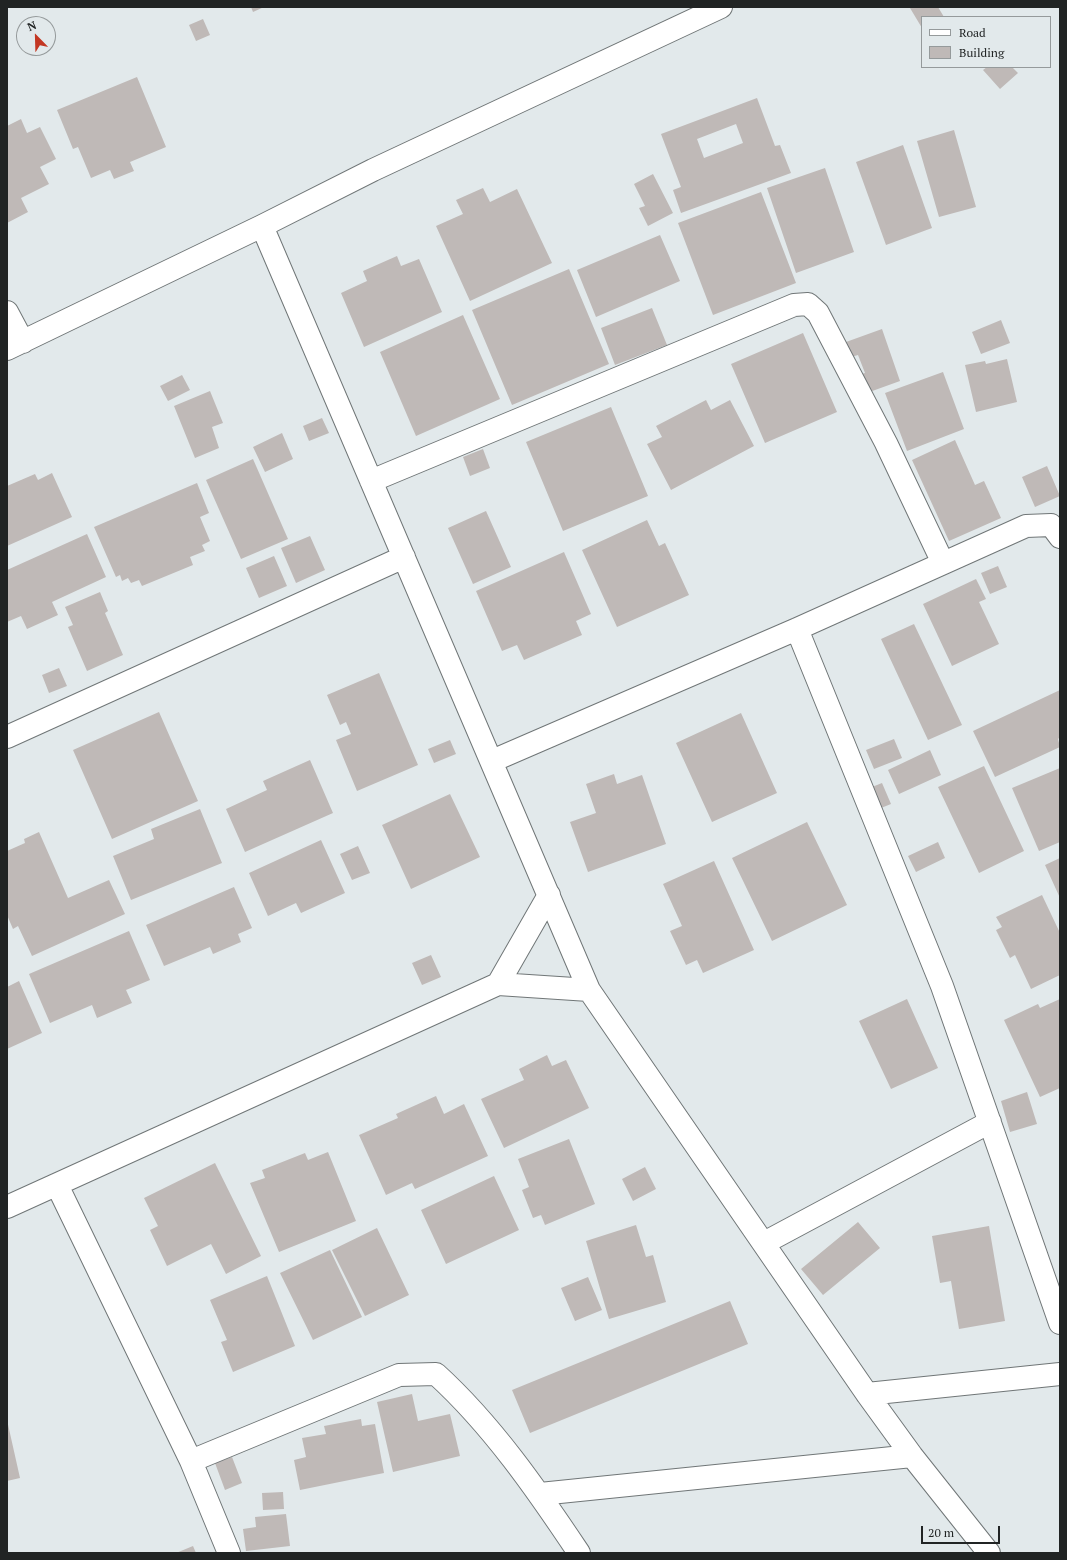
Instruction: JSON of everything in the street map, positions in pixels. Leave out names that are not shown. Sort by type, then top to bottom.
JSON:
[{"type":"street","points":[[7,312],[15,345],[262,226],[373,170],[721,7]]},
{"type":"street","points":[[262,226],[589,990],[867,1394],[912,1456],[990,1553]]},
{"type":"street","points":[[371,481],[794,305],[808,304],[818,313],[886,443],[943,563]]},
{"type":"street","points":[[492,761],[797,629],[1026,526],[1051,525],[1060,537]]},
{"type":"street","points":[[7,737],[404,557]]},
{"type":"street","points":[[797,629],[942,986],[1060,1323]]},
{"type":"street","points":[[498,984],[549,896]]},
{"type":"street","points":[[7,1207],[498,984],[589,990]]},
{"type":"street","points":[[764,1243],[990,1122]]},
{"type":"street","points":[[57,1184],[191,1461],[229,1553]]},
{"type":"street","points":[[191,1461],[399,1375],[436,1374],[460,1396],[540,1494],[579,1553]]},
{"type":"street","points":[[867,1394],[1060,1374]]},
{"type":"street","points":[[540,1494],[912,1456]]},
{"type":"building","points":[[251,7],[264,7],[253,12]]},
{"type":"building","points":[[938,7],[943,16],[921,16],[921,26],[910,8]]},
{"type":"building","points":[[203,19],[210,35],[196,41],[189,25]]},
{"type":"building","points":[[986,68],[1013,68],[1018,73],[1000,89],[983,70]]},
{"type":"building","points":[[137,77],[166,147],[130,162],[134,171],[114,179],[110,170],[91,178],[78,147],[73,149],[57,110]]},
{"type":"building","points":[[757,98],[775,146],[780,145],[791,173],[681,213],[673,190],[681,187],[661,134]],"holes":[[[736,124],[743,143],[704,158],[697,139]]]},
{"type":"building","points":[[21,119],[27,133],[40,127],[56,159],[40,167],[49,184],[21,198],[28,212],[7,223],[7,126]]},
{"type":"building","points":[[954,130],[976,207],[939,217],[917,141]]},
{"type":"building","points":[[903,145],[932,228],[886,245],[856,162]]},
{"type":"building","points":[[825,168],[854,252],[796,273],[767,188]]},
{"type":"building","points":[[653,174],[673,213],[648,226],[639,208],[645,206],[634,184]]},
{"type":"building","points":[[483,188],[490,202],[517,189],[552,263],[470,301],[436,226],[463,214],[456,200]]},
{"type":"building","points":[[761,192],[796,283],[713,315],[678,223]]},
{"type":"building","points":[[660,235],[680,281],[596,317],[577,270]]},
{"type":"building","points":[[397,256],[401,266],[419,259],[442,312],[364,347],[341,293],[367,281],[363,271]]},
{"type":"building","points":[[569,269],[609,364],[512,405],[472,310]]},
{"type":"building","points":[[652,308],[667,345],[615,365],[601,328]]},
{"type":"building","points":[[463,315],[500,399],[416,436],[380,352]]},
{"type":"building","points":[[1001,320],[1010,343],[981,354],[972,332]]},
{"type":"building","points":[[882,329],[900,381],[864,394],[858,375],[865,373],[858,355],[851,357],[846,342]]},
{"type":"building","points":[[803,333],[837,412],[765,443],[731,364]]},
{"type":"building","points":[[1007,359],[1017,402],[976,412],[965,365],[985,361],[986,364]]},
{"type":"building","points":[[943,372],[964,429],[907,451],[885,393]]},
{"type":"building","points":[[182,375],[190,390],[168,401],[160,386]]},
{"type":"building","points":[[210,391],[223,423],[212,427],[219,448],[195,458],[174,406]]},
{"type":"building","points":[[706,400],[711,410],[730,400],[754,446],[671,490],[647,444],[662,437],[656,426]]},
{"type":"building","points":[[611,407],[648,496],[563,531],[526,442]]},
{"type":"building","points":[[322,418],[329,433],[309,441],[303,426]]},
{"type":"building","points":[[282,433],[293,459],[265,472],[253,447]]},
{"type":"building","points":[[955,440],[975,485],[984,481],[1001,518],[949,541],[912,460]]},
{"type":"building","points":[[483,449],[490,468],[470,476],[463,457]]},
{"type":"building","points":[[253,459],[288,539],[241,559],[206,480]]},
{"type":"building","points":[[1047,466],[1060,496],[1035,507],[1022,477]]},
{"type":"building","points":[[52,473],[72,517],[7,546],[7,486],[35,474],[38,480]]},
{"type":"building","points":[[197,483],[209,513],[200,517],[210,541],[202,545],[205,551],[190,557],[193,565],[142,586],[139,580],[131,583],[128,578],[122,581],[120,575],[116,577],[94,527]]},
{"type":"building","points":[[486,511],[511,567],[473,584],[448,528]]},
{"type":"building","points":[[647,520],[659,546],[665,543],[689,595],[617,627],[582,550]]},
{"type":"building","points":[[87,534],[106,577],[52,602],[58,615],[27,629],[21,616],[7,622],[7,570]]},
{"type":"building","points":[[310,536],[325,570],[296,583],[281,548]]},
{"type":"building","points":[[564,552],[591,614],[576,621],[582,635],[524,660],[517,645],[502,651],[476,591]]},
{"type":"building","points":[[274,556],[287,586],[259,598],[246,568]]},
{"type":"building","points":[[998,566],[1007,587],[990,594],[981,573]]},
{"type":"building","points":[[976,579],[986,599],[979,602],[999,644],[952,666],[923,604]]},
{"type":"building","points":[[100,592],[108,611],[105,613],[123,655],[87,671],[68,627],[73,625],[65,607]]},
{"type":"building","points":[[914,624],[962,725],[928,740],[881,639]]},
{"type":"building","points":[[59,668],[67,686],[49,693],[42,675]]},
{"type":"building","points":[[379,673],[418,765],[357,791],[336,740],[351,734],[346,722],[340,725],[327,695]]},
{"type":"building","points":[[1060,690],[1060,737],[1058,739],[1060,747],[995,777],[973,731]]},
{"type":"building","points":[[159,712],[198,801],[112,839],[73,750]]},
{"type":"building","points":[[741,713],[777,793],[712,822],[676,743]]},
{"type":"building","points":[[894,739],[902,758],[874,769],[866,750]]},
{"type":"building","points":[[450,740],[456,754],[434,763],[428,749]]},
{"type":"building","points":[[930,750],[941,775],[899,794],[888,770]]},
{"type":"building","points":[[310,760],[333,813],[245,852],[226,809],[267,790],[263,781]]},
{"type":"building","points":[[984,766],[1024,851],[979,873],[938,787]]},
{"type":"building","points":[[1060,768],[1060,842],[1039,851],[1012,788]]},
{"type":"building","points":[[614,774],[617,784],[642,775],[666,844],[588,872],[570,822],[596,813],[586,784]]},
{"type":"building","points":[[882,783],[891,804],[876,810],[867,789]]},
{"type":"building","points":[[450,794],[480,857],[411,889],[382,825]]},
{"type":"building","points":[[200,809],[222,863],[131,900],[113,856],[154,839],[151,829]]},
{"type":"building","points":[[807,822],[847,905],[772,941],[732,858]]},
{"type":"building","points":[[39,832],[68,898],[109,880],[125,914],[32,956],[18,926],[13,929],[7,915],[7,851],[25,843],[24,839]]},
{"type":"building","points":[[321,840],[345,893],[301,913],[296,903],[268,916],[249,873]]},
{"type":"building","points":[[938,842],[945,858],[916,872],[908,856]]},
{"type":"building","points":[[358,846],[370,873],[352,880],[340,854]]},
{"type":"building","points":[[1060,858],[1060,898],[1045,865]]},
{"type":"building","points":[[714,861],[754,950],[703,973],[697,960],[686,965],[670,931],[682,926],[663,884]]},
{"type":"building","points":[[234,887],[252,928],[238,934],[241,942],[213,954],[210,947],[164,966],[146,925]]},
{"type":"building","points":[[1042,895],[1060,933],[1060,975],[1031,989],[1015,955],[1010,958],[996,930],[1002,927],[996,917]]},
{"type":"building","points":[[129,931],[150,980],[126,990],[132,1003],[97,1018],[92,1005],[50,1023],[29,974]]},
{"type":"building","points":[[431,955],[441,977],[422,985],[412,963]]},
{"type":"building","points":[[19,981],[42,1033],[7,1049],[7,987]]},
{"type":"building","points":[[907,999],[938,1068],[891,1089],[859,1021]]},
{"type":"building","points":[[1060,999],[1060,1088],[1040,1097],[1004,1020],[1038,1004],[1040,1008]]},
{"type":"building","points":[[547,1055],[552,1066],[566,1060],[589,1108],[504,1148],[481,1099],[524,1080],[519,1069]]},
{"type":"building","points":[[1027,1092],[1037,1124],[1010,1132],[1001,1101]]},
{"type":"building","points":[[436,1096],[444,1114],[464,1104],[488,1156],[415,1189],[412,1183],[386,1195],[359,1135],[398,1118],[396,1114]]},
{"type":"building","points":[[569,1139],[595,1204],[545,1225],[541,1215],[533,1218],[522,1190],[529,1187],[518,1159]]},
{"type":"building","points":[[328,1152],[356,1221],[279,1252],[250,1183],[265,1178],[262,1170],[305,1153],[308,1160]]},
{"type":"building","points":[[215,1163],[261,1256],[226,1274],[211,1244],[167,1266],[150,1230],[158,1226],[144,1198]]},
{"type":"building","points":[[645,1167],[656,1189],[633,1201],[622,1179]]},
{"type":"building","points":[[494,1176],[519,1230],[446,1264],[421,1210]]},
{"type":"building","points":[[858,1222],[880,1248],[823,1295],[801,1269]]},
{"type":"building","points":[[636,1225],[646,1257],[653,1255],[666,1302],[609,1319],[586,1241]]},
{"type":"building","points":[[989,1226],[1005,1321],[959,1329],[951,1281],[940,1283],[932,1236]]},
{"type":"building","points":[[377,1228],[409,1295],[365,1316],[332,1250]]},
{"type":"building","points":[[330,1250],[362,1317],[313,1340],[280,1273]]},
{"type":"building","points":[[267,1276],[295,1346],[233,1372],[221,1342],[227,1340],[210,1300]]},
{"type":"building","points":[[588,1277],[602,1310],[575,1321],[561,1288]]},
{"type":"building","points":[[730,1301],[748,1344],[530,1433],[512,1390]]},
{"type":"building","points":[[412,1394],[418,1421],[450,1414],[460,1456],[393,1472],[377,1402]]},
{"type":"building","points":[[361,1419],[362,1426],[375,1424],[384,1473],[300,1490],[294,1460],[306,1457],[302,1438],[326,1434],[324,1426]]},
{"type":"building","points":[[7,1420],[20,1478],[7,1481]]},
{"type":"building","points":[[232,1457],[242,1483],[225,1490],[215,1463]]},
{"type":"building","points":[[283,1492],[284,1509],[263,1510],[262,1493]]},
{"type":"building","points":[[286,1514],[290,1546],[246,1551],[243,1529],[256,1527],[255,1517]]},
{"type":"building","points":[[193,1546],[196,1553],[176,1553]]}]
